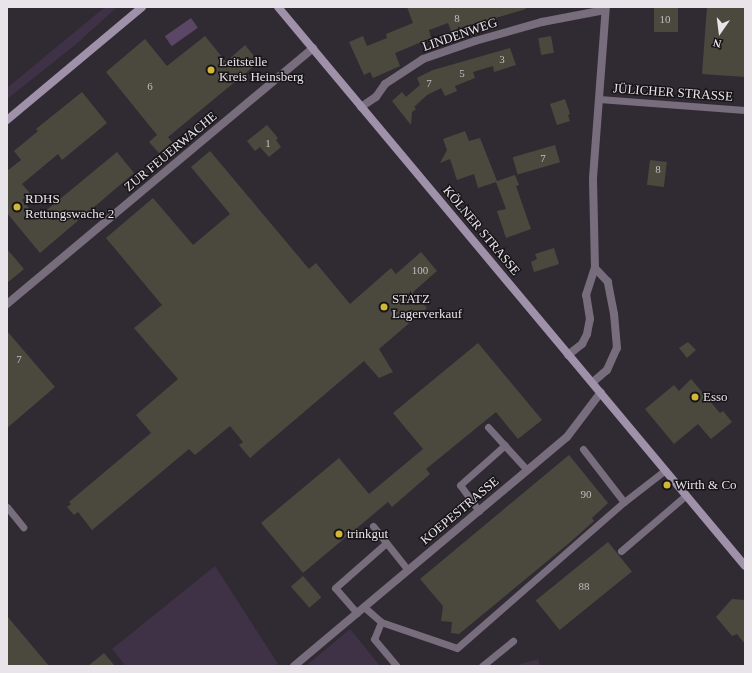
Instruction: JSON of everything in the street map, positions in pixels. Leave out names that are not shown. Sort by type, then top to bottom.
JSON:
[{"type":"main road","points":[[7,120],[142,7]]},
{"type":"main road","name":"KÖLNER STRASSE","points":[[278,7],[593,382],[664,471],[745,566]]},
{"type":"street","name":"JÜLICHER STRASSE","points":[[568,354],[582,344],[587,334],[590,319],[586,295],[595,268],[593,178],[605,9]]},
{"type":"street","name":"LINDENWEG","points":[[361,107],[376,97],[385,84],[423,59],[475,41],[542,22],[605,9]]},
{"type":"street","name":"ZUR FEUERWACHE","points":[[7,304],[313,48]]},
{"type":"street","points":[[593,382],[607,370],[616,348],[614,314],[608,282],[595,268]]},
{"type":"street","name":"KOEPESTRASSE","points":[[294,666],[567,437],[601,392]]},
{"type":"lane","name":"JÜLICHER STRASSE","points":[[598,99],[745,110]]},
{"type":"lane","points":[[488,427],[527,470]]},
{"type":"lane","points":[[479,511],[460,485],[505,445]]},
{"type":"lane","points":[[583,450],[624,502]]},
{"type":"lane","points":[[364,607],[381,622],[457,648],[624,502],[664,471]]},
{"type":"lane","points":[[621,551],[685,496]]},
{"type":"lane","points":[[7,507],[23,527]]},
{"type":"lane","points":[[373,526],[408,570]]},
{"type":"lane","points":[[357,613],[335,588],[386,543]]},
{"type":"lane","points":[[381,622],[374,639],[397,666]]},
{"type":"lane","points":[[482,666],[513,641]]},
{"type":"shaded area","points":[[105,7],[117,7],[75,45],[7,99],[7,88]]},
{"type":"shaded area","points":[[191,18],[198,28],[172,46],[165,36]]},
{"type":"shaded area","points":[[215,566],[278,664],[275,666],[126,666],[112,649]]},
{"type":"shaded area","points":[[350,629],[380,666],[306,666]]},
{"type":"shaded area","points":[[538,659],[540,666],[514,666]]},
{"type":"building","points":[[407,7],[525,7],[526,9],[451,31],[448,23],[429,30],[431,38],[395,53],[400,66],[373,78],[370,72],[364,75],[349,42],[363,36],[367,46],[387,38],[386,34],[413,23]]},
{"type":"building","points":[[654,7],[678,7],[678,32],[654,32]]},
{"type":"building","points":[[707,7],[745,7],[745,77],[702,74]]},
{"type":"building","points":[[205,36],[226,62],[245,45],[259,62],[168,137],[172,142],[159,153],[149,142],[157,135],[106,72],[145,39],[167,66]]},
{"type":"building","points":[[551,36],[554,53],[541,55],[538,38]]},
{"type":"building","points":[[510,48],[516,65],[494,72],[493,66],[473,72],[475,78],[455,86],[457,91],[445,96],[441,88],[427,95],[414,107],[416,109],[412,112],[411,125],[392,101],[402,92],[406,97],[420,85],[417,78],[433,70]]},
{"type":"building","points":[[82,92],[107,123],[62,160],[58,154],[22,184],[30,193],[22,200],[37,218],[117,152],[134,173],[40,253],[7,213],[7,171],[21,160],[14,151],[38,131],[36,129]]},
{"type":"building","points":[[565,99],[570,114],[568,115],[570,121],[557,125],[550,104]]},
{"type":"building","points":[[267,125],[278,138],[276,140],[281,147],[269,157],[260,147],[255,151],[247,141]]},
{"type":"building","points":[[465,131],[469,141],[480,138],[497,181],[515,175],[519,185],[516,186],[531,229],[506,238],[497,211],[506,209],[496,182],[478,188],[474,174],[457,180],[450,159],[440,163],[447,150],[443,139]]},
{"type":"building","points":[[555,145],[560,162],[518,174],[513,157]]},
{"type":"building","points":[[210,151],[309,269],[316,263],[350,304],[391,268],[396,274],[421,252],[437,271],[413,292],[427,308],[379,349],[393,372],[379,378],[364,361],[250,458],[239,445],[243,442],[230,426],[195,455],[189,449],[92,530],[78,512],[74,515],[67,507],[71,504],[69,502],[151,433],[136,415],[178,379],[134,328],[162,305],[106,238],[153,198],[193,245],[230,214],[191,167]]},
{"type":"building","points":[[650,160],[667,162],[664,187],[647,185]]},
{"type":"building","points":[[554,248],[559,264],[534,272],[531,262],[537,259],[535,254]]},
{"type":"building","points":[[7,249],[24,269],[7,283]]},
{"type":"building","points":[[7,331],[55,387],[7,428]]},
{"type":"building","points":[[688,342],[696,350],[687,358],[679,348]]},
{"type":"building","points":[[478,343],[542,420],[518,439],[496,412],[426,469],[430,474],[392,507],[388,502],[303,573],[261,523],[339,458],[369,494],[423,449],[393,413]]},
{"type":"building","points":[[691,379],[720,413],[723,411],[732,422],[711,439],[698,424],[674,444],[645,409],[674,385],[679,391]]},
{"type":"building","points":[[569,455],[608,503],[592,518],[594,521],[568,544],[459,634],[451,633],[452,622],[441,621],[443,606],[420,579]]},
{"type":"building","points":[[608,542],[632,572],[560,630],[536,601]]},
{"type":"building","points":[[303,576],[321,597],[309,608],[291,586]]},
{"type":"building","points":[[732,599],[745,600],[745,644],[737,634],[732,636],[716,617]]},
{"type":"building","points":[[7,616],[49,666],[7,666]]},
{"type":"building","points":[[104,653],[115,666],[88,666]]},
{"type":"place","name":"Leitstelle Kreis Heinsberg","points":[[211,70]]},
{"type":"place","name":"RDHS Rettungswache 2","points":[[17,207]]},
{"type":"place","name":"STATZ Lagerverkauf","points":[[384,307]]},
{"type":"place","name":"Esso","points":[[695,397]]},
{"type":"place","name":"Wirth & Co","points":[[667,485]]},
{"type":"place","name":"trinkgut","points":[[339,534]]}]
